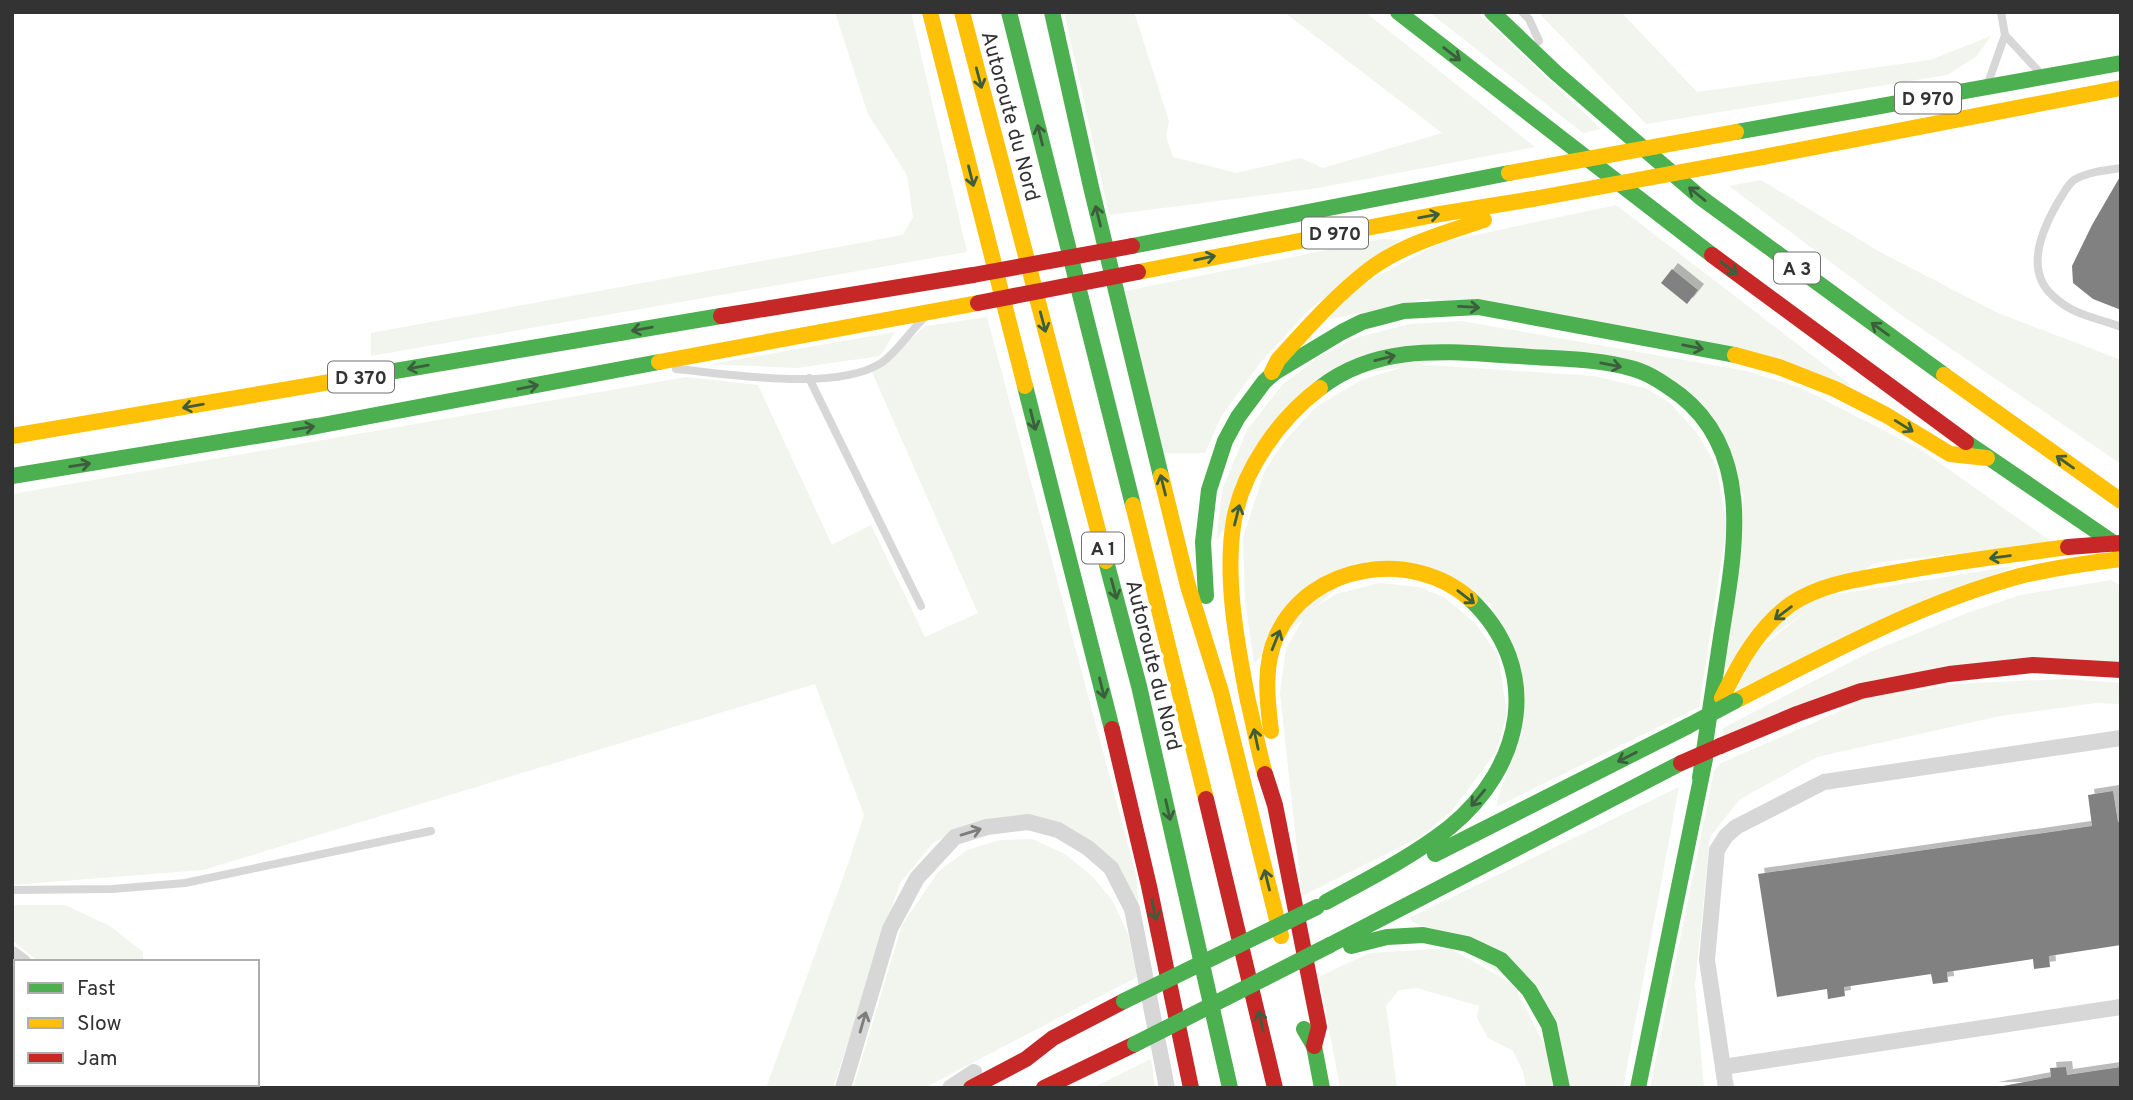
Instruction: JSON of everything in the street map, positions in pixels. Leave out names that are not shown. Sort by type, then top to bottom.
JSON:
[{"type":"main road","points":[[930,12],[1105,700],[1149,886],[1191,1088]]},
{"type":"main road","name":"Autoroute du Nord","points":[[962,12],[1139,686],[1230,1088]]},
{"type":"main road","name":"Autoroute du Nord","points":[[1009,12],[1176,676],[1275,1088]]},
{"type":"main road","points":[[1052,12],[1091,187],[1188,586],[1221,692],[1291,976]]},
{"type":"main road","name":"A 3","points":[[1398,12],[1809,329],[1987,458],[2121,545]]},
{"type":"main road","name":"A 3","points":[[1492,12],[1552,69],[1700,197],[2121,501]]},
{"type":"main road","name":"D 970","points":[[709,318],[973,275],[1509,173],[2121,62]]},
{"type":"main road","name":"D 970","points":[[725,350],[1395,222],[1763,157],[2121,88]]},
{"type":"main road","points":[[1221,692],[1203,569],[1204,509],[1221,448],[1238,415],[1270,375],[1278,360],[1334,301],[1372,268],[1420,241],[1469,223],[1508,215],[1532,199]]},
{"type":"main road","points":[[1270,375],[1314,346],[1370,318],[1436,306],[1478,307],[1725,353],[1779,367],[1835,389],[1886,415],[1950,454],[1987,458]]},
{"type":"main road","name":"D 370","points":[[12,436],[709,318]]},
{"type":"main road","name":"D 370","points":[[12,478],[317,426],[725,350]]},
{"type":"main road","points":[[1314,1046],[1319,1027],[1275,805],[1260,757],[1235,637],[1231,575],[1234,519],[1251,470],[1269,440],[1297,405],[1331,379],[1369,362],[1410,352],[1594,361],[1635,369],[1664,383],[1692,405],[1715,435],[1729,471],[1735,510],[1734,552],[1700,778]]},
{"type":"main road","points":[[1638,1088],[1716,711],[1737,665],[1768,623],[1805,596],[1853,581],[1908,570],[2068,547],[2121,545]]},
{"type":"main road","points":[[971,1088],[1026,1059],[1053,1038],[1124,1001],[1321,905],[1423,859],[1892,623],[2010,580],[2086,562],[2121,559]]},
{"type":"main road","points":[[1275,805],[1267,678],[1272,650],[1283,623],[1296,606],[1318,588],[1343,575],[1377,568],[1406,570],[1445,582],[1470,598],[1492,622],[1514,666],[1517,720],[1503,762],[1482,795],[1457,821],[1430,842],[1321,905]]},
{"type":"main road","points":[[1044,1088],[1330,945],[1681,763],[1797,714],[1861,691],[1949,674],[2034,665],[2121,670]]},
{"type":"main road","points":[[1330,945],[1358,946],[1387,937],[1423,935],[1467,944],[1501,960],[1529,990],[1549,1025],[1562,1088]]},
{"type":"main road","points":[[1301,1016],[1304,1030],[1314,1046],[1322,1088]]},
{"type":"street","points":[[1726,1088],[1707,960],[1717,850],[1726,836],[1737,827],[1824,782],[2121,738]]},
{"type":"street","points":[[843,1088],[890,929],[917,878],[955,837],[987,827],[1028,822],[1058,830],[1088,848],[1111,868],[1132,909],[1167,1088]]},
{"type":"street","points":[[1723,1067],[2121,1007]]},
{"type":"street","points":[[950,1088],[1023,1047],[1053,1038]]},
{"type":"lane","points":[[1522,12],[1529,19],[1552,69]]},
{"type":"lane","points":[[1987,87],[2005,35],[2001,12]]},
{"type":"lane","points":[[2005,35],[2044,77]]},
{"type":"lane","points":[[2121,168],[2098,171],[2074,180],[2066,188],[2048,221],[2037,251],[2039,272],[2051,294],[2076,313],[2121,327]]},
{"type":"lane","points":[[639,366],[785,379],[848,376],[881,363],[930,312]]},
{"type":"lane","points":[[809,378],[921,606]]},
{"type":"lane","points":[[12,890],[112,890],[186,883],[431,831]]},
{"type":"shaded area","points":[[835,12],[911,12],[967,252],[371,356],[371,333],[903,235],[913,217],[907,175],[868,114]]},
{"type":"shaded area","points":[[1064,12],[1134,12],[1169,121],[1166,136],[1173,157],[1236,173],[1301,158],[1323,168],[1442,133],[1284,12],[1365,12],[1535,147],[1318,188],[1109,215]]},
{"type":"shaded area","points":[[1429,12],[1477,12],[1601,129],[1583,133]]},
{"type":"shaded area","points":[[1538,12],[1621,12],[1697,92],[1930,60],[1991,36],[1976,57],[1947,75],[1646,124]]},
{"type":"shaded area","points":[[1761,180],[1880,252],[1998,313],[2121,360],[2121,464],[1900,314],[1729,186]]},
{"type":"shaded area","points":[[1616,205],[1852,386],[1427,299],[1327,320],[1361,285],[1442,242]]},
{"type":"shaded area","points":[[1381,239],[1401,240],[1310,309],[1260,363],[1221,417],[1205,453],[1163,453],[1125,291]]},
{"type":"shaded area","points":[[987,317],[1136,875],[1139,908],[1104,860],[1024,818],[972,823],[933,843],[900,883],[833,1088],[766,1088],[864,815],[815,684],[203,870],[12,885],[12,494],[686,377],[758,385],[832,545],[871,525],[925,637],[978,613],[872,372],[926,326]]},
{"type":"shaded area","points":[[1461,321],[1747,371],[1801,388],[1920,449],[2053,543],[1874,563],[1721,672],[1744,496],[1673,379],[1529,348],[1318,380],[1216,541],[1222,490],[1247,430],[1282,385],[1317,358],[1355,338],[1409,324]]},
{"type":"shaded area","points":[[895,332],[880,356],[796,368],[711,364]]},
{"type":"shaded area","points":[[1413,364],[1594,376],[1645,388],[1670,403],[1697,433],[1716,465],[1727,525],[1699,707],[1496,807],[1523,732],[1491,604],[1367,561],[1254,663],[1245,601],[1243,537],[1265,470],[1284,442],[1316,407],[1361,380]]},
{"type":"shaded area","points":[[2014,566],[1736,690],[1755,652],[1826,596]]},
{"type":"shaded area","points":[[2111,580],[2121,586],[2121,663],[2057,658],[1723,735],[1723,728],[1868,653],[1967,613],[2020,595]]},
{"type":"shaded area","points":[[1380,583],[1419,587],[1444,597],[1476,624],[1498,655],[1507,714],[1496,752],[1451,812],[1420,837],[1302,896],[1280,693],[1286,649],[1306,613],[1336,594]]},
{"type":"shaded area","points":[[2065,679],[2121,683],[2121,704],[2096,703],[2000,716],[1817,757],[1740,799],[1710,837],[1695,985],[1704,1088],[1650,1088],[1714,771],[1721,763],[1859,703],[1952,684]]},
{"type":"shaded area","points":[[1679,787],[1623,1088],[1567,1088],[1539,996],[1409,918]]},
{"type":"shaded area","points":[[1032,839],[1065,854],[1093,877],[1112,900],[1128,934],[1137,977],[924,1088],[853,1088],[902,925],[938,872],[967,850],[1000,840]]},
{"type":"shaded area","points":[[12,905],[65,905],[110,926],[143,952],[143,960],[37,960],[12,940]]},
{"type":"shaded area","points":[[1449,948],[1513,984],[1552,1059],[1555,1088],[1526,1088],[1523,1071],[1513,1051],[1488,1038],[1477,1018],[1479,1006],[1417,988],[1399,990],[1386,1006],[1397,1088],[1340,1088],[1319,977],[1369,953]]},
{"type":"shaded area","points":[[1151,1059],[1155,1088],[1092,1088]]},
{"type":"building","points":[[2121,175],[2121,310],[2093,299],[2073,283],[2072,266]]},
{"type":"building","points":[[1672,269],[1698,290],[1687,304],[1661,283]]},
{"type":"building","points":[[2113,791],[2118,822],[2121,821],[2121,945],[2049,956],[2050,967],[2034,969],[2033,959],[1947,972],[1948,982],[1933,984],[1931,974],[1844,987],[1845,996],[1828,999],[1827,989],[1777,997],[1758,874],[2092,826],[2088,795]]},
{"type":"building","points":[[2066,1067],[2067,1075],[2121,1067],[2121,1088],[1992,1088],[2051,1077],[2050,1068]]},
{"type":"building","points":[[92,1086],[94,1088],[30,1088]]},
{"type":"traffic: fast","points":[[1009,12],[1133,505]]},
{"type":"traffic: fast","points":[[1052,12],[1161,476]]},
{"type":"traffic: fast","points":[[1398,12],[1712,255]]},
{"type":"traffic: fast","points":[[1492,12],[1556,73],[1700,197],[1944,375]]},
{"type":"traffic: fast","points":[[1736,132],[2121,63]]},
{"type":"traffic: fast","points":[[1132,246],[1509,173]]},
{"type":"traffic: fast","points":[[1206,596],[1203,542],[1209,490],[1225,441],[1238,417],[1274,373],[1362,322],[1404,311],[1478,307],[1735,355]]},
{"type":"traffic: fast","points":[[377,374],[721,316]]},
{"type":"traffic: fast","points":[[1320,388],[1343,373],[1366,363],[1415,353],[1466,353],[1576,360],[1620,365],[1646,374],[1680,395],[1704,419],[1720,446],[1730,476],[1734,540],[1700,778]]},
{"type":"traffic: fast","points":[[12,476],[317,426],[659,362]]},
{"type":"traffic: fast","points":[[1025,386],[1112,729]]},
{"type":"traffic: fast","points":[[1966,442],[2121,548]]},
{"type":"traffic: fast","points":[[1106,561],[1139,686],[1230,1088]]},
{"type":"traffic: fast","points":[[1326,902],[1389,867],[1450,827],[1475,803],[1495,775],[1508,747],[1516,716],[1516,686],[1508,656],[1493,626],[1470,599]]},
{"type":"traffic: fast","points":[[1688,726],[1735,701]]},
{"type":"traffic: fast","points":[[1435,854],[1688,726]]},
{"type":"traffic: fast","points":[[1638,1088],[1705,759]]},
{"type":"traffic: fast","points":[[1330,945],[1681,763]]},
{"type":"traffic: fast","points":[[1124,1001],[1317,907]]},
{"type":"traffic: fast","points":[[1351,946],[1387,937],[1423,935],[1467,944],[1501,960],[1529,990],[1549,1025],[1562,1088]]},
{"type":"traffic: fast","points":[[1135,1044],[1330,945]]},
{"type":"traffic: fast","points":[[1304,1029],[1314,1046],[1322,1088]]},
{"type":"traffic: slow","points":[[930,12],[1025,386]]},
{"type":"traffic: slow","points":[[962,12],[1106,561]]},
{"type":"traffic: slow","points":[[1763,157],[2121,88]]},
{"type":"traffic: slow","points":[[1509,173],[1736,132]]},
{"type":"traffic: slow","points":[[1533,199],[1763,157]]},
{"type":"traffic: slow","points":[[1138,272],[1434,215],[1533,199]]},
{"type":"traffic: slow","points":[[1272,372],[1278,360],[1311,324],[1370,269],[1411,246],[1484,220]]},
{"type":"traffic: slow","points":[[659,362],[978,303]]},
{"type":"traffic: slow","points":[[1735,355],[1779,367],[1835,389],[1886,415],[1950,454],[1987,458]]},
{"type":"traffic: slow","points":[[12,436],[377,374]]},
{"type":"traffic: slow","points":[[1944,375],[2121,501]]},
{"type":"traffic: slow","points":[[1265,774],[1248,701],[1233,611],[1230,564],[1234,520],[1246,482],[1265,446],[1291,414],[1320,388]]},
{"type":"traffic: slow","points":[[1161,476],[1188,586],[1221,692],[1281,936]]},
{"type":"traffic: slow","points":[[1133,505],[1206,799]]},
{"type":"traffic: slow","points":[[1722,698],[1743,659],[1769,623],[1803,597],[1854,580],[2068,547]]},
{"type":"traffic: slow","points":[[1735,701],[1874,631],[1946,600],[2020,576],[2121,559]]},
{"type":"traffic: slow","points":[[1271,731],[1267,683],[1273,646],[1292,611],[1313,592],[1338,579],[1364,571],[1393,569],[1420,573],[1447,583],[1470,599]]},
{"type":"traffic: jam","points":[[973,275],[1132,246]]},
{"type":"traffic: jam","points":[[1712,255],[1966,442]]},
{"type":"traffic: jam","points":[[978,303],[1138,272]]},
{"type":"traffic: jam","points":[[721,316],[973,275]]},
{"type":"traffic: jam","points":[[2068,547],[2121,543]]},
{"type":"traffic: jam","points":[[1720,746],[1861,691],[1949,674],[2033,665],[2121,670]]},
{"type":"traffic: jam","points":[[1112,729],[1149,886],[1191,1088]]},
{"type":"traffic: jam","points":[[1681,763],[1720,746]]},
{"type":"traffic: jam","points":[[1265,774],[1275,805],[1319,1027],[1314,1046]]},
{"type":"traffic: jam","points":[[1206,799],[1275,1088]]},
{"type":"traffic: jam","points":[[971,1088],[1026,1059],[1053,1038],[1124,1001]]},
{"type":"traffic: jam","points":[[1044,1088],[1135,1044]]}]
